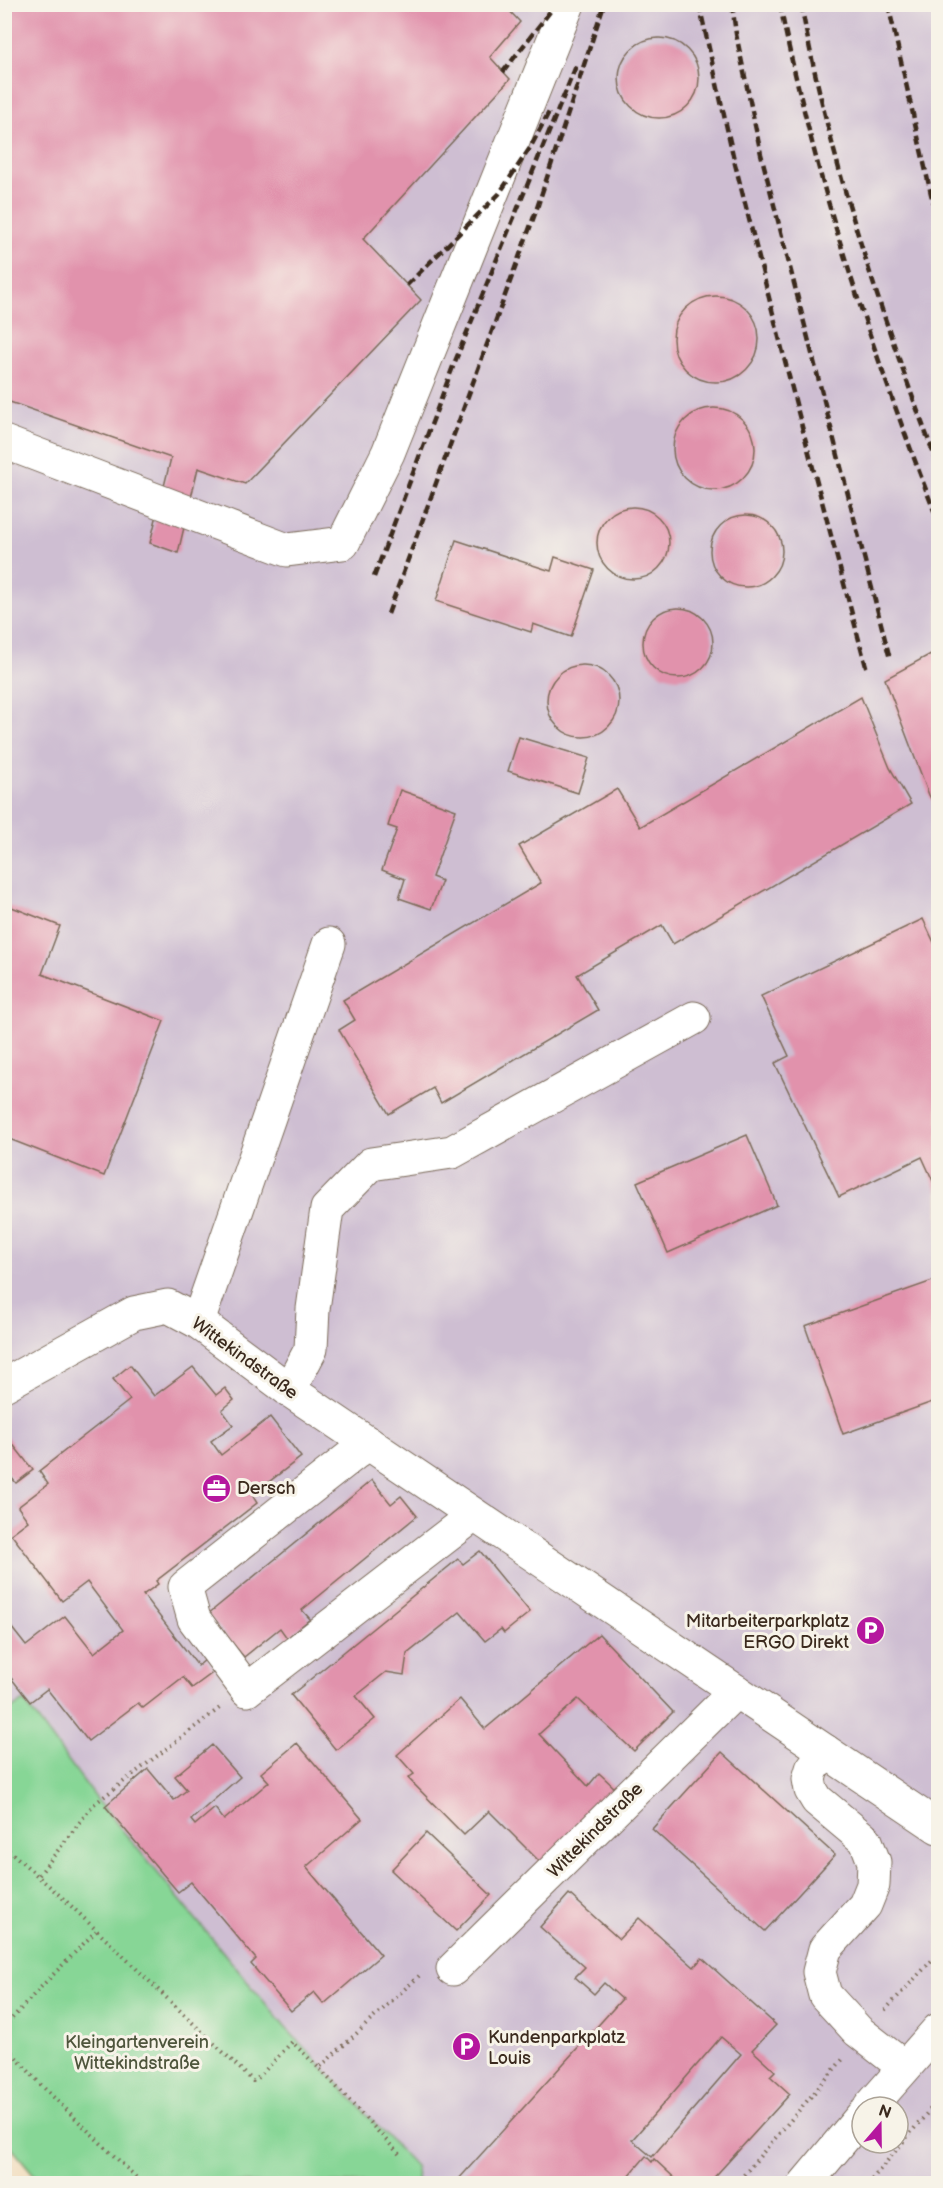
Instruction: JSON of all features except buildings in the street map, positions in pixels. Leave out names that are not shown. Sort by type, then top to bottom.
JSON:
[{"type":"street","points":[[4,442],[287,549],[343,543],[388,453],[568,4]]},
{"type":"street","points":[[198,1322],[329,944]]},
{"type":"street","points":[[289,1390],[310,1349],[313,1309],[327,1209],[371,1164],[452,1152],[694,1018]]},
{"type":"street","name":"Wittekindstraße","points":[[4,1385],[134,1313],[168,1306],[198,1322],[289,1390],[939,1827]]},
{"type":"street","points":[[368,1443],[185,1587],[194,1619],[247,1690],[474,1515]]},
{"type":"street","name":"Wittekindstraße","points":[[453,1969],[736,1691]]},
{"type":"street","points":[[825,1751],[812,1769],[809,1779],[811,1790],[817,1800],[866,1840],[874,1862],[873,1885],[865,1905],[825,1949],[819,1972],[825,1995],[863,2035],[904,2067]]},
{"type":"street","points":[[880,2095],[939,2030]]},
{"type":"street","points":[[804,2184],[850,2130]]},
{"type":"path","points":[[39,1875],[93,1805],[213,1711]]},
{"type":"path","points":[[4,1846],[39,1875],[253,2081],[292,2042],[399,2154]]},
{"type":"path","points":[[4,2027],[96,1931]]},
{"type":"path","points":[[736,2184],[891,2003],[939,1954]]},
{"type":"path","points":[[319,2068],[421,1974]]},
{"type":"path","points":[[4,2044],[43,2087],[143,2184]]},
{"type":"path","points":[[868,2184],[939,2100]]},
{"type":"shaded area","points":[[5,5],[938,5],[938,2183],[418,2183],[415,2166],[285,2027],[99,1802],[24,1702],[5,1713]]},
{"type":"green space","name":"Kleingartenverein Wittekindstraße","points":[[24,1701],[99,1802],[285,2027],[415,2166],[418,2183],[41,2183],[5,2140],[4,1713]]},
{"type":"railway","points":[[503,72],[556,4]]},
{"type":"railway","points":[[388,614],[536,211],[604,4]]},
{"type":"railway","points":[[699,4],[735,164],[867,670]]},
{"type":"railway","points":[[732,4],[761,154],[890,659]]},
{"type":"railway","points":[[780,4],[793,66],[830,209],[863,314],[938,521]]},
{"type":"railway","points":[[801,4],[827,122],[859,238],[938,465]]},
{"type":"railway","points":[[888,4],[938,219]]},
{"type":"railway","points":[[374,577],[454,364],[576,66]]},
{"type":"railway","points":[[407,285],[499,194],[530,148],[549,112]]},
{"type":"place","name":"Dersch","points":[[216,1488]]},
{"type":"place","name":"Mitarbeiterparkplatz ERGO Direkt","points":[[870,1631]]},
{"type":"place","name":"Kundenparkplatz Louis","points":[[467,2047]]}]
